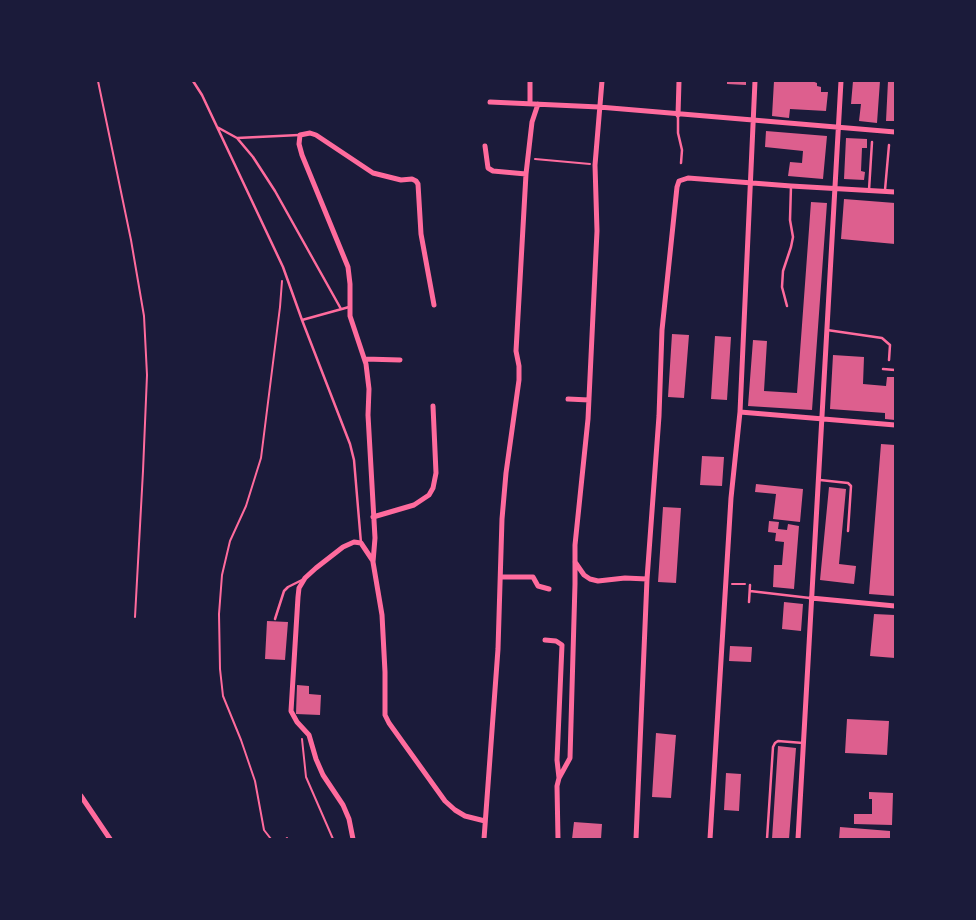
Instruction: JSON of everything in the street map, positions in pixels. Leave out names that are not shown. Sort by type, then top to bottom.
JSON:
[{"type":"street","points":[[530,81],[530,104]]},
{"type":"street","points":[[558,839],[557,786],[559,778],[570,758],[576,584],[574,562],[589,400],[597,232],[595,164],[602,81]]},
{"type":"street","points":[[678,115],[679,81]]},
{"type":"street","points":[[710,839],[731,498],[740,412],[755,81]]},
{"type":"street","points":[[798,839],[810,598],[841,81]]},
{"type":"street","points":[[490,102],[599,107],[895,132]]},
{"type":"street","points":[[484,839],[498,649],[502,519],[506,473],[519,380],[516,351],[527,158],[532,122],[538,104]]},
{"type":"street","points":[[434,305],[421,234],[418,184],[416,181],[412,179],[400,180],[373,173],[316,135],[310,133],[300,135],[299,144],[302,155],[348,267],[350,316],[365,359],[369,389],[368,415],[375,538],[373,562],[382,614],[386,672],[385,715],[445,801],[454,810],[485,821]]},
{"type":"street","points":[[485,146],[488,168],[526,174]]},
{"type":"street","points":[[636,839],[662,330],[676,193],[680,182],[688,178],[895,192]]},
{"type":"street","points":[[365,359],[400,360]]},
{"type":"street","points":[[568,399],[589,400]]},
{"type":"street","points":[[373,517],[414,505],[429,495],[433,488],[436,473],[433,406]]},
{"type":"street","points":[[740,412],[895,425]]},
{"type":"street","points":[[353,839],[349,819],[323,775],[309,735],[291,711],[298,597],[299,588],[305,578],[343,547],[354,542],[361,543],[373,562]]},
{"type":"street","points":[[574,562],[584,575],[598,581],[648,578]]},
{"type":"street","points":[[501,577],[533,577],[538,586],[549,589]]},
{"type":"street","points":[[810,598],[895,606]]},
{"type":"street","points":[[545,640],[556,641],[562,644],[557,760],[559,778]]},
{"type":"street","points":[[81,796],[110,839]]},
{"type":"lane","points":[[193,81],[202,95],[283,267],[350,444],[354,460],[361,543]]},
{"type":"lane","points":[[678,115],[678,133],[682,150],[681,163]]},
{"type":"lane","points":[[216,126],[237,138],[253,157],[275,191],[341,309]]},
{"type":"lane","points":[[237,138],[300,135]]},
{"type":"lane","points":[[869,190],[872,142]]},
{"type":"lane","points":[[885,191],[889,145]]},
{"type":"lane","points":[[787,306],[782,287],[782,271],[793,236],[790,220],[791,186]]},
{"type":"lane","points":[[302,320],[349,307]]},
{"type":"lane","points":[[827,330],[882,338],[890,345],[889,360]]},
{"type":"lane","points":[[883,369],[895,370]]},
{"type":"lane","points":[[818,480],[848,483],[851,486],[848,531]]},
{"type":"lane","points":[[275,619],[284,591],[305,578]]},
{"type":"lane","points":[[749,602],[750,585]]},
{"type":"lane","points":[[750,591],[810,598]]},
{"type":"lane","points":[[767,839],[773,747],[778,742],[803,743]]},
{"type":"path","points":[[98,81],[131,240],[144,316],[147,375],[144,471],[135,617]]},
{"type":"path","points":[[527,158],[595,164]]},
{"type":"path","points":[[271,839],[264,830],[255,781],[223,696],[220,669],[219,614],[222,575],[230,541],[246,506],[261,458],[280,307],[283,267]]},
{"type":"path","points":[[726,583],[750,585]]},
{"type":"path","points":[[302,726],[301,733],[306,777],[333,839]]},
{"type":"building","points":[[727,81],[746,81],[746,85],[727,84]]},
{"type":"building","points":[[774,81],[812,81],[817,83],[817,86],[821,87],[821,92],[828,92],[826,111],[790,109],[789,118],[772,116]]},
{"type":"building","points":[[853,81],[880,81],[877,123],[859,121],[861,104],[851,104]]},
{"type":"building","points":[[888,81],[895,81],[895,121],[886,121]]},
{"type":"building","points":[[766,131],[827,136],[823,179],[788,176],[790,162],[802,163],[803,151],[765,147]]},
{"type":"building","points":[[846,138],[867,139],[867,148],[862,148],[861,171],[865,172],[864,180],[844,179]]},
{"type":"building","points":[[844,199],[895,203],[895,244],[841,239]]},
{"type":"building","points":[[811,202],[827,203],[812,410],[748,406],[753,340],[767,341],[764,391],[797,393]]},
{"type":"building","points":[[672,334],[689,335],[684,398],[668,397]]},
{"type":"building","points":[[715,336],[731,337],[727,400],[711,399]]},
{"type":"building","points":[[833,355],[864,357],[863,384],[886,386],[887,377],[895,377],[895,420],[885,419],[885,413],[830,409]]},
{"type":"building","points":[[881,444],[895,445],[895,596],[869,594]]},
{"type":"building","points":[[702,456],[724,457],[722,486],[700,485]]},
{"type":"building","points":[[756,484],[803,489],[800,522],[773,519],[776,494],[755,492]]},
{"type":"building","points":[[829,487],[846,489],[839,564],[856,566],[854,584],[820,580]]},
{"type":"building","points":[[663,507],[681,508],[676,583],[658,582]]},
{"type":"building","points":[[769,521],[779,522],[778,529],[787,530],[788,524],[799,526],[794,589],[773,587],[774,565],[782,565],[784,542],[775,541],[776,533],[768,532]]},
{"type":"building","points":[[784,602],[803,604],[801,631],[782,629]]},
{"type":"building","points":[[874,614],[895,615],[895,658],[870,656]]},
{"type":"building","points":[[267,621],[288,622],[285,660],[265,659]]},
{"type":"building","points":[[730,646],[752,647],[751,662],[729,661]]},
{"type":"building","points":[[297,685],[309,686],[309,694],[321,695],[320,715],[296,714]]},
{"type":"building","points":[[847,719],[889,721],[887,755],[845,753]]},
{"type":"building","points":[[656,733],[676,735],[671,798],[652,797]]},
{"type":"building","points":[[778,746],[796,748],[789,839],[772,839]]},
{"type":"building","points":[[726,773],[741,774],[739,811],[724,810]]},
{"type":"building","points":[[869,792],[893,793],[892,825],[854,824],[854,814],[872,814],[872,799],[869,799]]},
{"type":"building","points":[[574,822],[602,824],[601,839],[572,839]]},
{"type":"building","points":[[840,827],[890,831],[890,839],[839,839]]}]
